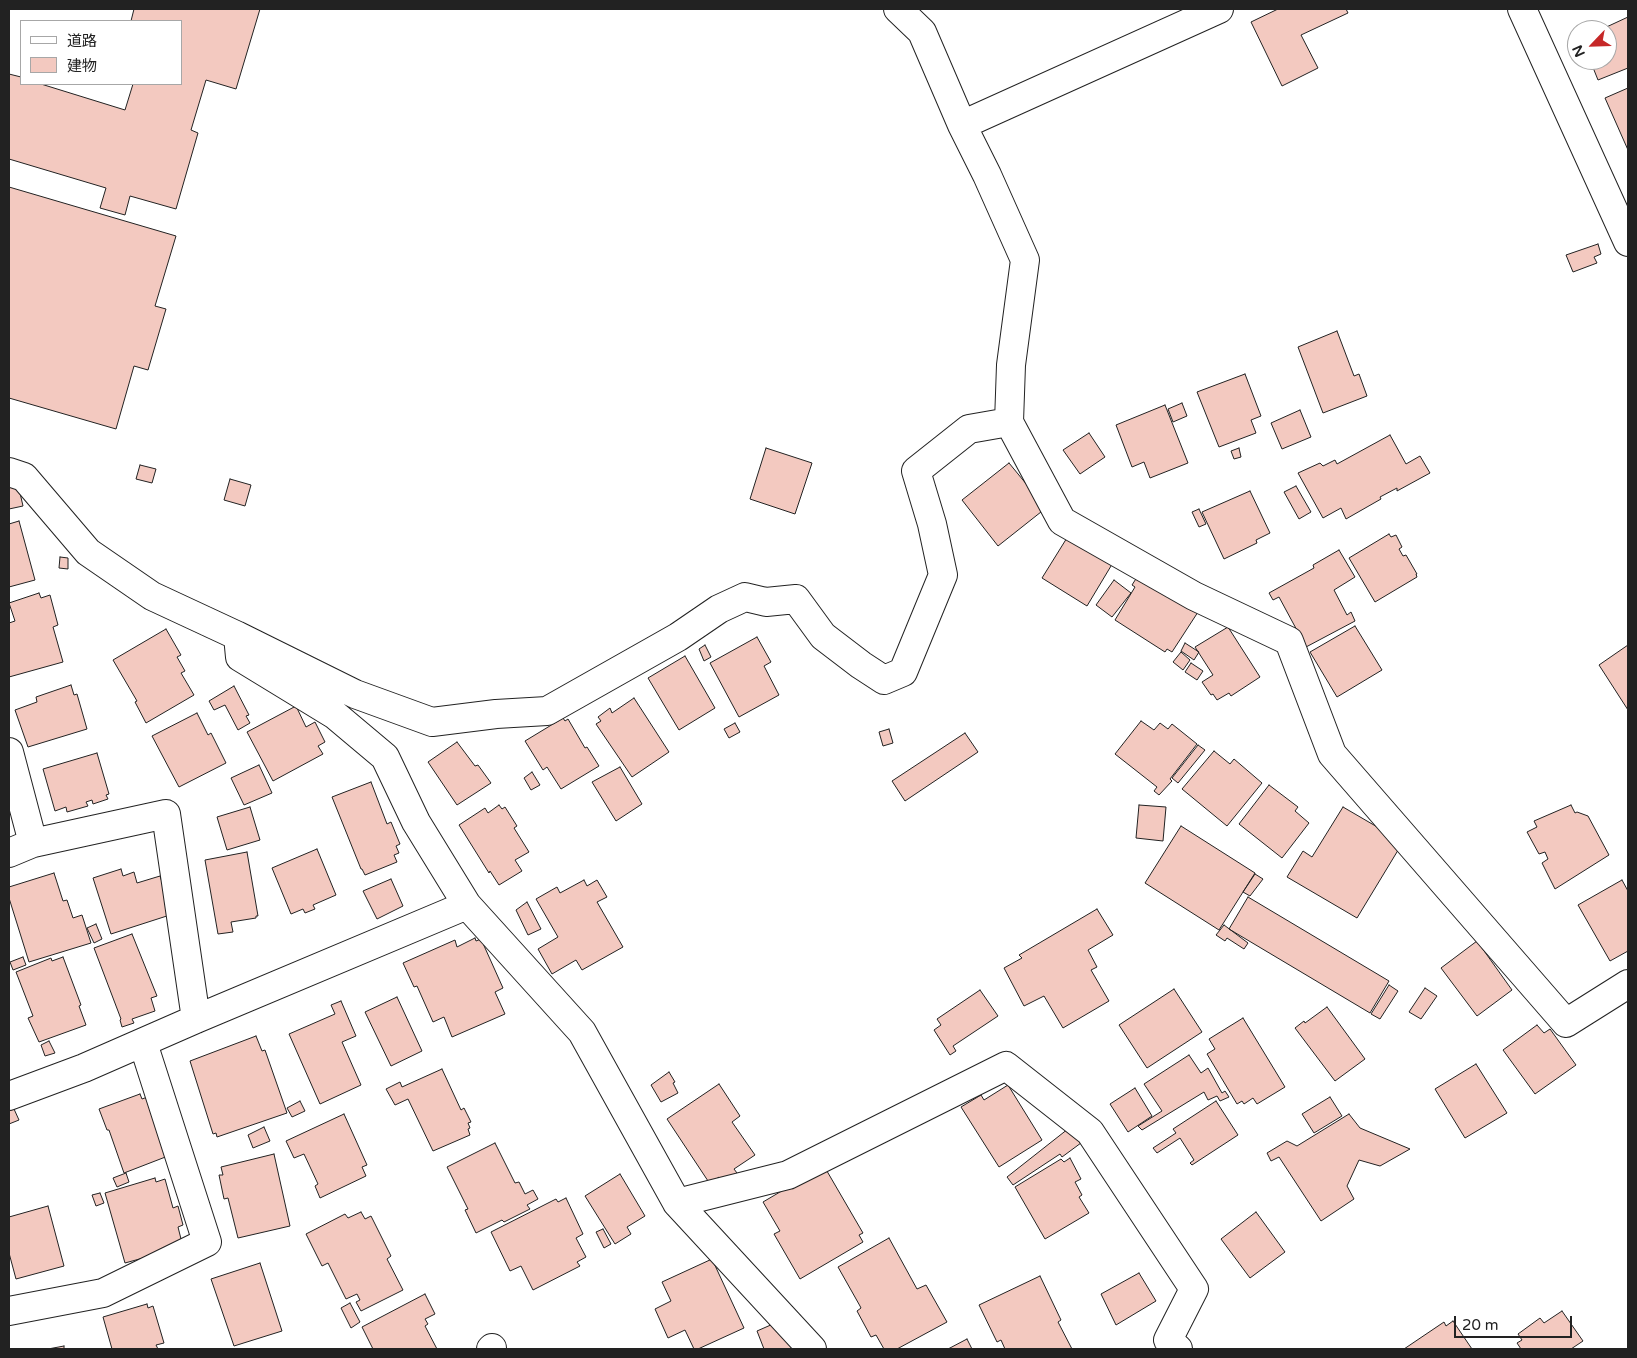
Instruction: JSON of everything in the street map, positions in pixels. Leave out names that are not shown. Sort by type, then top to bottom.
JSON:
[{"type":"street","points":[[898,9],[922,32],[1024,260],[1011,365],[1008,422],[1062,521],[1194,596],[1289,641],[1332,754],[1566,1023],[1628,984]]},
{"type":"street","points":[[962,125],[1219,9]]},
{"type":"street","points":[[1522,9],[1628,242]]},
{"type":"street","points":[[9,472],[24,477],[88,552],[152,596],[355,694],[432,722],[496,714],[547,711],[678,637],[719,609],[744,597],[766,602],[796,599],[823,636],[861,665],[884,680],[904,672],[943,576],[932,524],[916,471],[969,429],[1008,422]]},
{"type":"street","points":[[238,636],[240,657],[336,715],[385,757],[416,822],[467,905],[582,1032],[677,1203],[812,1349]]},
{"type":"street","points":[[9,752],[21,848],[166,814],[196,1019]]},
{"type":"street","points":[[9,1096],[84,1068],[467,905]]},
{"type":"street","points":[[9,1311],[103,1293],[207,1242],[143,1043]]},
{"type":"street","points":[[677,1203],[788,1175],[1006,1066],[1090,1132],[1194,1289],[1168,1340],[1178,1349]]},
{"type":"building","points":[[134,9],[260,9],[236,89],[206,80],[191,130],[198,133],[176,209],[130,196],[125,215],[100,208],[106,188],[9,159],[9,74],[20,77],[20,85],[44,85],[125,110],[133,85],[182,85],[182,20],[131,20]]},
{"type":"building","points":[[1278,9],[1346,9],[1348,13],[1301,35],[1318,68],[1282,86],[1251,22]]},
{"type":"building","points":[[1628,17],[1628,68],[1598,80],[1594,70],[1617,70],[1617,22]]},
{"type":"building","points":[[1628,88],[1628,150],[1605,98]]},
{"type":"building","points":[[9,187],[176,236],[155,306],[166,309],[148,370],[134,366],[116,429],[9,398]]},
{"type":"building","points":[[1598,244],[1601,254],[1594,257],[1597,263],[1573,272],[1566,255]]},
{"type":"building","points":[[1337,331],[1354,376],[1359,374],[1367,396],[1323,413],[1298,347]]},
{"type":"building","points":[[1245,374],[1261,416],[1251,420],[1256,433],[1219,447],[1197,392]]},
{"type":"building","points":[[1182,403],[1187,416],[1173,422],[1168,409]]},
{"type":"building","points":[[1165,405],[1188,463],[1150,478],[1144,462],[1132,467],[1116,425]]},
{"type":"building","points":[[1300,410],[1311,437],[1282,449],[1271,423]]},
{"type":"building","points":[[1089,433],[1105,457],[1080,474],[1063,450]]},
{"type":"building","points":[[1390,435],[1406,464],[1420,456],[1430,473],[1397,491],[1397,488],[1380,497],[1381,499],[1346,519],[1341,508],[1323,518],[1298,473],[1320,463],[1323,466],[1335,460],[1337,464]]},
{"type":"building","points":[[766,448],[812,463],[795,514],[750,499]]},
{"type":"building","points":[[1239,448],[1241,457],[1234,459],[1231,451]]},
{"type":"building","points":[[1009,463],[1046,508],[998,546],[962,500]]},
{"type":"building","points":[[140,465],[156,469],[152,483],[136,479]]},
{"type":"building","points":[[230,479],[251,485],[245,506],[224,500]]},
{"type":"building","points":[[17,480],[23,506],[9,509],[9,482]]},
{"type":"building","points":[[1296,486],[1311,512],[1299,519],[1284,492]]},
{"type":"building","points":[[1250,491],[1270,533],[1256,540],[1257,543],[1224,559],[1202,512]]},
{"type":"building","points":[[1199,509],[1206,524],[1199,527],[1192,512]]},
{"type":"building","points":[[19,521],[35,580],[9,587],[9,524]]},
{"type":"building","points":[[1070,533],[1114,561],[1087,606],[1042,578]]},
{"type":"building","points":[[1389,534],[1391,537],[1396,535],[1402,547],[1399,549],[1403,556],[1406,555],[1417,577],[1375,602],[1349,558]]},
{"type":"building","points":[[1339,550],[1355,577],[1334,590],[1347,615],[1351,612],[1355,621],[1306,647],[1279,597],[1273,600],[1269,593],[1314,568],[1313,565]]},
{"type":"building","points":[[60,557],[68,558],[68,569],[59,568]]},
{"type":"building","points":[[1139,574],[1198,612],[1172,652],[1167,649],[1165,652],[1115,620],[1135,587],[1132,585]]},
{"type":"building","points":[[1114,580],[1131,593],[1112,617],[1096,605]]},
{"type":"building","points":[[39,593],[41,598],[50,595],[58,625],[53,627],[63,662],[9,677],[9,623],[15,621],[9,603]]},
{"type":"building","points":[[1355,626],[1382,670],[1337,697],[1310,652]]},
{"type":"building","points":[[1228,627],[1260,677],[1231,696],[1229,693],[1217,700],[1202,682],[1213,675],[1195,647]]},
{"type":"building","points":[[166,629],[181,655],[177,657],[185,671],[181,673],[194,695],[146,723],[135,702],[137,701],[113,660]]},
{"type":"building","points":[[757,637],[771,662],[764,666],[779,695],[739,717],[710,663]]},
{"type":"building","points":[[1185,643],[1199,652],[1194,660],[1181,651]]},
{"type":"building","points":[[705,645],[711,657],[704,661],[699,649]]},
{"type":"building","points":[[1628,645],[1628,710],[1599,665]]},
{"type":"building","points":[[1181,652],[1190,660],[1183,670],[1173,662]]},
{"type":"building","points":[[685,656],[715,708],[679,730],[648,678]]},
{"type":"building","points":[[1191,663],[1203,671],[1197,680],[1185,672]]},
{"type":"building","points":[[71,685],[74,695],[77,694],[87,729],[28,747],[15,710],[37,702],[36,697]]},
{"type":"building","points":[[234,686],[249,715],[246,716],[250,723],[238,730],[225,705],[214,710],[209,701]]},
{"type":"building","points":[[634,698],[669,752],[632,777],[596,724],[601,721],[598,717],[610,708],[612,713]]},
{"type":"building","points":[[296,706],[306,727],[315,722],[325,742],[318,746],[323,754],[273,781],[247,732]]},
{"type":"building","points":[[197,713],[208,735],[211,733],[226,763],[179,787],[152,736]]},
{"type":"building","points":[[563,718],[565,721],[568,719],[585,748],[587,747],[599,766],[561,789],[547,767],[543,770],[525,741]]},
{"type":"building","points":[[1141,721],[1154,730],[1160,723],[1168,729],[1172,724],[1197,744],[1170,779],[1172,781],[1159,795],[1154,791],[1157,787],[1115,754]]},
{"type":"building","points":[[735,723],[740,732],[729,738],[724,729]]},
{"type":"building","points":[[889,729],[893,743],[883,746],[879,732]]},
{"type":"building","points":[[965,733],[978,752],[905,801],[892,781]]},
{"type":"building","points":[[457,742],[491,783],[457,805],[428,762]]},
{"type":"building","points":[[1198,745],[1205,750],[1178,783],[1172,778]]},
{"type":"building","points":[[1214,751],[1230,764],[1234,759],[1262,783],[1227,826],[1182,789]]},
{"type":"building","points":[[97,753],[109,794],[106,795],[108,799],[93,804],[92,800],[86,802],[88,806],[67,812],[66,807],[55,811],[43,769]]},
{"type":"building","points":[[259,765],[272,793],[244,805],[231,778]]},
{"type":"building","points":[[620,767],[642,804],[616,821],[592,782]]},
{"type":"building","points":[[532,772],[540,785],[531,790],[524,778]]},
{"type":"building","points":[[371,782],[387,824],[391,822],[400,844],[396,846],[399,853],[394,855],[397,862],[365,875],[332,797]]},
{"type":"building","points":[[1269,785],[1298,807],[1295,811],[1309,823],[1282,858],[1239,824]]},
{"type":"building","points":[[499,805],[502,809],[505,807],[517,826],[514,828],[529,852],[515,860],[522,871],[499,885],[490,871],[489,873],[459,825],[485,808],[488,813]]},
{"type":"building","points":[[1139,805],[1166,807],[1163,841],[1136,838]]},
{"type":"building","points":[[1571,805],[1575,813],[1588,816],[1609,855],[1555,889],[1542,863],[1548,859],[1545,852],[1539,854],[1527,832],[1537,827],[1534,821]]},
{"type":"building","points":[[250,807],[260,840],[227,850],[217,817]]},
{"type":"building","points":[[1343,807],[1403,842],[1357,918],[1287,877],[1303,851],[1312,857]]},
{"type":"building","points":[[1181,826],[1255,873],[1219,930],[1145,883]]},
{"type":"building","points":[[317,849],[336,895],[313,905],[315,909],[305,913],[303,909],[291,914],[272,868]]},
{"type":"building","points":[[247,852],[258,916],[256,918],[231,922],[233,932],[218,934],[205,860]]},
{"type":"building","points":[[121,869],[123,876],[134,872],[137,883],[160,876],[173,914],[111,934],[93,878]]},
{"type":"building","points":[[54,873],[63,901],[67,900],[73,918],[82,915],[91,943],[29,962],[9,898],[9,887]]},
{"type":"building","points":[[1255,874],[1263,879],[1250,896],[1243,892]]},
{"type":"building","points":[[391,879],[403,906],[377,919],[363,891]]},
{"type":"building","points":[[584,880],[587,886],[597,880],[607,897],[597,902],[623,947],[582,970],[576,960],[552,974],[538,949],[558,937],[536,899],[557,887],[560,893]]},
{"type":"building","points":[[1622,880],[1628,891],[1628,951],[1610,961],[1578,905]]},
{"type":"building","points":[[1248,897],[1389,981],[1370,1013],[1229,929]]},
{"type":"building","points":[[527,902],[541,929],[528,935],[516,910]]},
{"type":"building","points":[[1097,909],[1113,935],[1088,950],[1097,967],[1091,970],[1109,1001],[1063,1028],[1044,996],[1024,1006],[1004,968],[1022,958],[1019,955]]},
{"type":"building","points":[[96,924],[102,939],[94,943],[87,928]]},
{"type":"building","points":[[1224,925],[1248,943],[1244,949],[1227,938],[1225,941],[1216,935]]},
{"type":"building","points":[[132,934],[157,996],[151,998],[155,1011],[132,1019],[134,1023],[122,1027],[121,1019],[94,948]]},
{"type":"building","points":[[475,938],[476,941],[481,939],[503,988],[495,992],[505,1014],[452,1037],[444,1017],[433,1022],[417,986],[414,987],[403,963],[455,940],[457,947]]},
{"type":"building","points":[[1477,941],[1512,990],[1477,1016],[1441,968]]},
{"type":"building","points":[[23,957],[26,965],[13,970],[10,962]]},
{"type":"building","points":[[63,957],[81,1005],[79,1006],[86,1025],[39,1042],[28,1018],[33,1016],[16,972],[51,958],[52,961]]},
{"type":"building","points":[[1389,985],[1398,991],[1380,1019],[1371,1014]]},
{"type":"building","points":[[1425,988],[1437,996],[1421,1019],[1409,1012]]},
{"type":"building","points":[[1174,989],[1202,1032],[1147,1068],[1119,1025]]},
{"type":"building","points":[[980,990],[998,1016],[953,1046],[956,1051],[950,1055],[934,1030],[941,1025],[937,1019]]},
{"type":"building","points":[[397,997],[422,1051],[391,1066],[365,1012]]},
{"type":"building","points":[[341,1001],[356,1036],[342,1042],[361,1085],[320,1104],[289,1034],[335,1014],[331,1005]]},
{"type":"building","points":[[1327,1007],[1365,1059],[1335,1081],[1295,1028]]},
{"type":"building","points":[[1243,1018],[1285,1087],[1257,1104],[1253,1098],[1244,1104],[1242,1101],[1237,1104],[1207,1054],[1215,1049],[1209,1039]]},
{"type":"building","points":[[1537,1025],[1544,1033],[1550,1029],[1576,1065],[1535,1094],[1503,1050]]},
{"type":"building","points":[[256,1036],[262,1051],[265,1050],[287,1113],[217,1137],[216,1133],[213,1134],[190,1061]]},
{"type":"building","points":[[49,1041],[55,1053],[45,1056],[41,1045]]},
{"type":"building","points":[[1189,1055],[1201,1073],[1208,1068],[1222,1093],[1225,1091],[1229,1097],[1220,1101],[1217,1096],[1208,1100],[1204,1092],[1142,1130],[1138,1126],[1162,1111],[1144,1084]]},
{"type":"building","points":[[1476,1064],[1507,1113],[1465,1138],[1435,1089]]},
{"type":"building","points":[[442,1069],[461,1110],[464,1108],[471,1122],[468,1123],[470,1135],[433,1151],[408,1099],[395,1105],[386,1089],[400,1082],[402,1087]]},
{"type":"building","points":[[669,1072],[675,1082],[673,1083],[678,1093],[661,1102],[651,1085]]},
{"type":"building","points":[[719,1084],[740,1116],[732,1122],[755,1155],[734,1169],[737,1173],[722,1183],[719,1177],[710,1184],[667,1119]]},
{"type":"building","points":[[1008,1085],[1042,1140],[999,1167],[961,1107],[981,1095],[984,1100]]},
{"type":"building","points":[[1135,1088],[1152,1116],[1128,1132],[1110,1104]]},
{"type":"building","points":[[140,1094],[142,1099],[150,1096],[168,1156],[124,1173],[109,1130],[107,1130],[99,1109]]},
{"type":"building","points":[[1330,1097],[1342,1116],[1314,1133],[1302,1114]]},
{"type":"building","points":[[300,1101],[305,1111],[292,1117],[287,1108]]},
{"type":"building","points":[[1216,1101],[1238,1135],[1192,1165],[1190,1163],[1194,1160],[1180,1138],[1157,1153],[1153,1148],[1176,1133],[1173,1129]]},
{"type":"building","points":[[14,1109],[19,1120],[9,1124],[9,1111]]},
{"type":"building","points":[[344,1114],[367,1165],[362,1167],[366,1176],[320,1198],[315,1186],[318,1184],[304,1154],[294,1158],[286,1141]]},
{"type":"building","points":[[1349,1114],[1360,1128],[1410,1149],[1380,1166],[1359,1160],[1347,1186],[1354,1199],[1321,1221],[1279,1157],[1271,1161],[1267,1153],[1287,1141],[1297,1146]]},
{"type":"building","points":[[1073,1125],[1085,1140],[1062,1157],[1060,1154],[1013,1185],[1007,1177]]},
{"type":"building","points":[[264,1127],[270,1141],[253,1148],[248,1135]]},
{"type":"building","points":[[495,1143],[515,1183],[519,1182],[525,1194],[533,1190],[538,1199],[527,1205],[530,1209],[476,1233],[465,1210],[468,1209],[447,1167]]},
{"type":"building","points":[[274,1154],[290,1226],[238,1238],[228,1198],[224,1199],[219,1175],[223,1175],[221,1167]]},
{"type":"building","points":[[1070,1158],[1081,1179],[1075,1182],[1082,1195],[1079,1197],[1089,1213],[1045,1239],[1015,1187],[1061,1159],[1064,1162]]},
{"type":"building","points":[[824,1166],[863,1233],[859,1235],[863,1242],[800,1279],[774,1234],[780,1231],[763,1202]]},
{"type":"building","points":[[126,1173],[129,1182],[117,1187],[113,1178]]},
{"type":"building","points":[[620,1174],[645,1216],[627,1227],[631,1234],[615,1244],[585,1196]]},
{"type":"building","points":[[155,1178],[156,1182],[165,1179],[173,1208],[178,1206],[183,1225],[178,1227],[183,1247],[125,1263],[105,1193]]},
{"type":"building","points":[[100,1193],[104,1203],[96,1206],[92,1195]]},
{"type":"building","points":[[566,1198],[583,1234],[576,1238],[586,1257],[577,1262],[580,1266],[533,1290],[521,1266],[510,1271],[491,1232],[556,1199],[558,1202]]},
{"type":"building","points":[[48,1206],[64,1266],[16,1279],[9,1253],[9,1217]]},
{"type":"building","points":[[361,1212],[365,1219],[371,1216],[391,1256],[387,1259],[403,1290],[361,1311],[356,1302],[360,1300],[357,1294],[346,1299],[328,1263],[322,1266],[306,1234],[345,1214],[348,1218]]},
{"type":"building","points":[[1256,1212],[1285,1252],[1250,1278],[1221,1239]]},
{"type":"building","points":[[603,1229],[611,1244],[604,1248],[596,1232]]},
{"type":"building","points":[[889,1238],[917,1289],[926,1285],[947,1322],[897,1349],[884,1349],[876,1335],[871,1337],[857,1311],[861,1308],[838,1267]]},
{"type":"building","points":[[712,1259],[744,1328],[698,1349],[694,1349],[685,1330],[668,1338],[655,1309],[671,1301],[662,1282]]},
{"type":"building","points":[[260,1263],[282,1331],[234,1346],[211,1279]]},
{"type":"building","points":[[1139,1273],[1156,1301],[1116,1325],[1101,1294]]},
{"type":"building","points":[[1040,1276],[1061,1320],[1058,1322],[1072,1349],[1005,1349],[1001,1340],[997,1342],[979,1305]]},
{"type":"building","points":[[425,1294],[435,1314],[425,1319],[428,1324],[425,1326],[437,1349],[373,1349],[362,1327]]},
{"type":"building","points":[[350,1303],[360,1322],[351,1328],[341,1308]]},
{"type":"building","points":[[147,1304],[148,1308],[153,1306],[164,1343],[156,1345],[158,1349],[112,1349],[103,1317]]},
{"type":"building","points":[[1562,1311],[1583,1341],[1571,1349],[1521,1349],[1517,1343],[1522,1340],[1518,1334],[1540,1318],[1544,1323]]},
{"type":"building","points":[[789,1317],[803,1349],[764,1349],[757,1331]]},
{"type":"building","points":[[1453,1321],[1472,1349],[1404,1349],[1444,1322],[1446,1326]]},
{"type":"building","points":[[967,1339],[972,1349],[948,1349]]},
{"type":"building","points":[[64,1346],[64,1349],[48,1349]]}]
